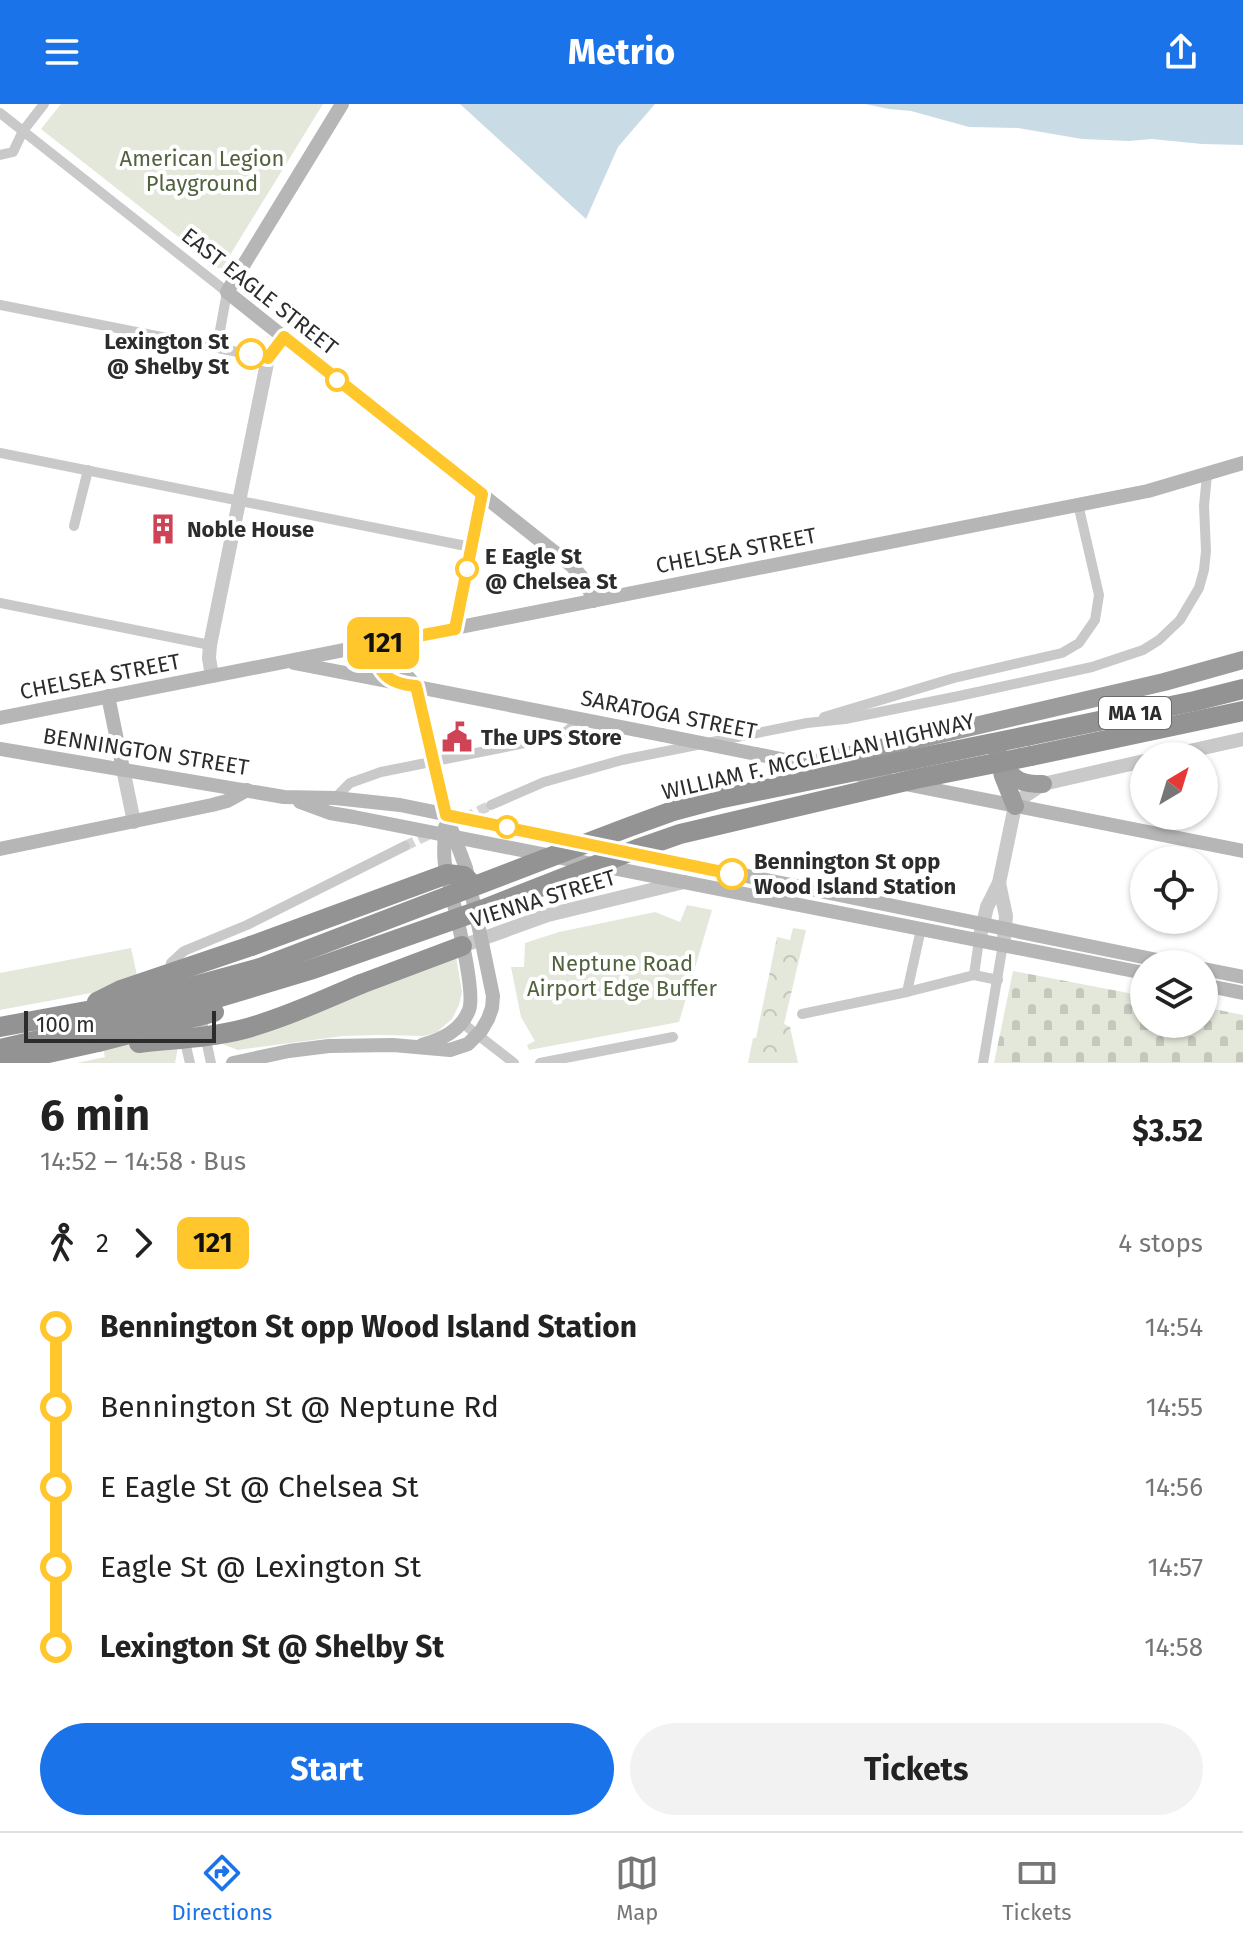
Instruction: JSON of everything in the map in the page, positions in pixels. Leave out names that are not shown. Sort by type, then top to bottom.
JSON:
[{"type":"highway","points":[[807,765],[1164,682],[1243,660]]},
{"type":"highway","name":"WILLIAM F. MCCLELLAN HIGHWAY","points":[[0,1049],[217,998],[355,955],[680,834],[915,779],[1243,689]]},
{"type":"highway","name":"WILLIAM F. MCCLELLAN HIGHWAY","points":[[0,1027],[90,1027],[169,993],[260,968],[684,808],[740,794],[1243,711]]},
{"type":"highway","points":[[1015,806],[1003,776],[997,747],[1004,730],[1022,715]]},
{"type":"highway","points":[[998,756],[1021,782],[1043,784]]},
{"type":"highway","points":[[3,1063],[90,1027],[121,990],[447,874],[460,874],[469,881]]},
{"type":"highway","points":[[417,884],[428,891],[434,900],[445,938],[440,954]]},
{"type":"highway","points":[[90,1027],[143,1042],[238,1030],[462,946]]},
{"type":"main road","points":[[227,292],[342,104]]},
{"type":"main road","name":"EAST EAGLE STREET","points":[[227,292],[578,571],[590,589],[593,601]]},
{"type":"main road","name":"CHELSEA STREET","points":[[0,718],[1148,491],[1243,463]]},
{"type":"main road","points":[[233,1063],[329,1046],[456,1049],[468,1044],[488,1019],[493,1002],[492,990],[469,881],[450,836],[416,686],[399,667],[393,641]]},
{"type":"main road","points":[[370,645],[379,667],[392,682]]},
{"type":"main road","name":"SARATOGA STREET","points":[[286,661],[1243,851]]},
{"type":"main road","points":[[108,696],[123,769]]},
{"type":"main road","name":"BENNINGTON STREET","points":[[0,749],[284,797],[330,813],[979,940],[1004,937],[1130,957]]},
{"type":"main road","points":[[0,849],[212,805],[247,790]]},
{"type":"main road","name":"BENNINGTON STREET","points":[[284,797],[335,798],[400,805],[982,924],[1004,937],[1130,969]]},
{"type":"main road","points":[[414,1046],[441,1040],[452,1032],[469,1009],[471,997],[444,861],[450,836]]},
{"type":"main road","points":[[881,921],[884,904]]},
{"type":"main road","points":[[1218,972],[1243,977]]},
{"type":"main road","points":[[1218,988],[1243,993]]},
{"type":"street","points":[[0,155],[13,152],[23,131],[44,104]]},
{"type":"street","name":"EAST EAGLE STREET","points":[[0,113],[227,292]]},
{"type":"street","points":[[217,347],[227,292]]},
{"type":"street","points":[[0,305],[268,358]]},
{"type":"street","points":[[212,676],[210,645],[268,358],[284,337]]},
{"type":"street","points":[[0,453],[471,547]]},
{"type":"street","points":[[74,526],[88,470]]},
{"type":"street","points":[[491,805],[544,782],[601,765],[1030,681],[1113,661],[1151,646],[1185,614],[1202,578],[1206,551],[1203,513],[1207,475]]},
{"type":"street","points":[[455,629],[482,494]]},
{"type":"street","points":[[807,723],[932,684],[1062,653],[1079,643],[1095,620],[1099,595],[1078,504]]},
{"type":"street","points":[[0,603],[210,645]]},
{"type":"street","points":[[335,798],[350,783],[363,777],[555,737],[568,731],[576,718]]},
{"type":"street","points":[[1218,745],[1243,739]]},
{"type":"street","points":[[974,975],[982,924],[999,883],[1015,806],[1043,784],[1130,764]]},
{"type":"street","points":[[123,769],[134,822]]},
{"type":"street","points":[[211,1063],[192,971],[200,953],[230,933],[405,846]]},
{"type":"street","name":"VIENNA STREET","points":[[462,946],[557,912],[684,882]]},
{"type":"street","points":[[983,1063],[1006,916],[999,883]]},
{"type":"street","points":[[907,992],[921,929]]},
{"type":"street","points":[[190,1063],[170,983],[170,966],[181,953],[230,933]]},
{"type":"street","points":[[802,1014],[974,975],[998,980]]},
{"type":"street","points":[[461,1022],[514,1063]]},
{"type":"street","points":[[540,1063],[673,1037]]},
{"type":"green space","name":"American Legion Playground","points":[[61,104],[323,104],[222,268],[218,268],[41,129]]},
{"type":"green space","name":"Neptune Road Airport Edge Buffer","points":[[687,905],[712,910],[679,1022],[529,1050],[527,1045],[535,1041],[521,1017],[511,967],[524,967],[525,943],[559,932],[655,912],[680,922]]},
{"type":"green space","points":[[793,928],[806,930],[784,1024],[790,1027],[798,1063],[748,1063],[777,937],[790,940]]},
{"type":"green space","points":[[131,948],[153,1048],[178,1047],[175,1063],[77,1063],[105,1057],[91,993],[0,1010],[0,973]]},
{"type":"green space","points":[[456,957],[462,992],[459,1005],[452,1019],[437,1032],[424,1036],[343,1036],[238,1050],[222,1044],[264,1032]]},
{"type":"green space","points":[[1013,971],[1130,993],[1130,1038],[1218,1038],[1218,1010],[1243,1015],[1243,1063],[994,1063]]},
{"type":"water","points":[[460,104],[655,104],[618,147],[586,219]]},
{"type":"water","points":[[865,104],[1243,104],[1243,145],[1152,139],[1082,139],[1018,128],[969,127],[911,111]]},
{"type":"tunnel","points":[[465,818],[491,805]]},
{"type":"tunnel","points":[[405,846],[432,833]]},
{"type":"bus line","name":"121","points":[[251,354],[268,358],[284,337],[482,494],[455,629],[370,645],[376,662],[392,682],[416,686],[446,815],[732,874]]},
{"type":"place","name":"Lexington St @ Shelby St","points":[[251,354]]},
{"type":"place","name":"Noble House","points":[[163,529]]},
{"type":"place","name":"E Eagle St @ Chelsea St","points":[[467,569]]},
{"type":"place","name":"The UPS Store","points":[[457,737]]},
{"type":"place","name":"Bennington St opp Wood Island Station","points":[[732,874]]}]
